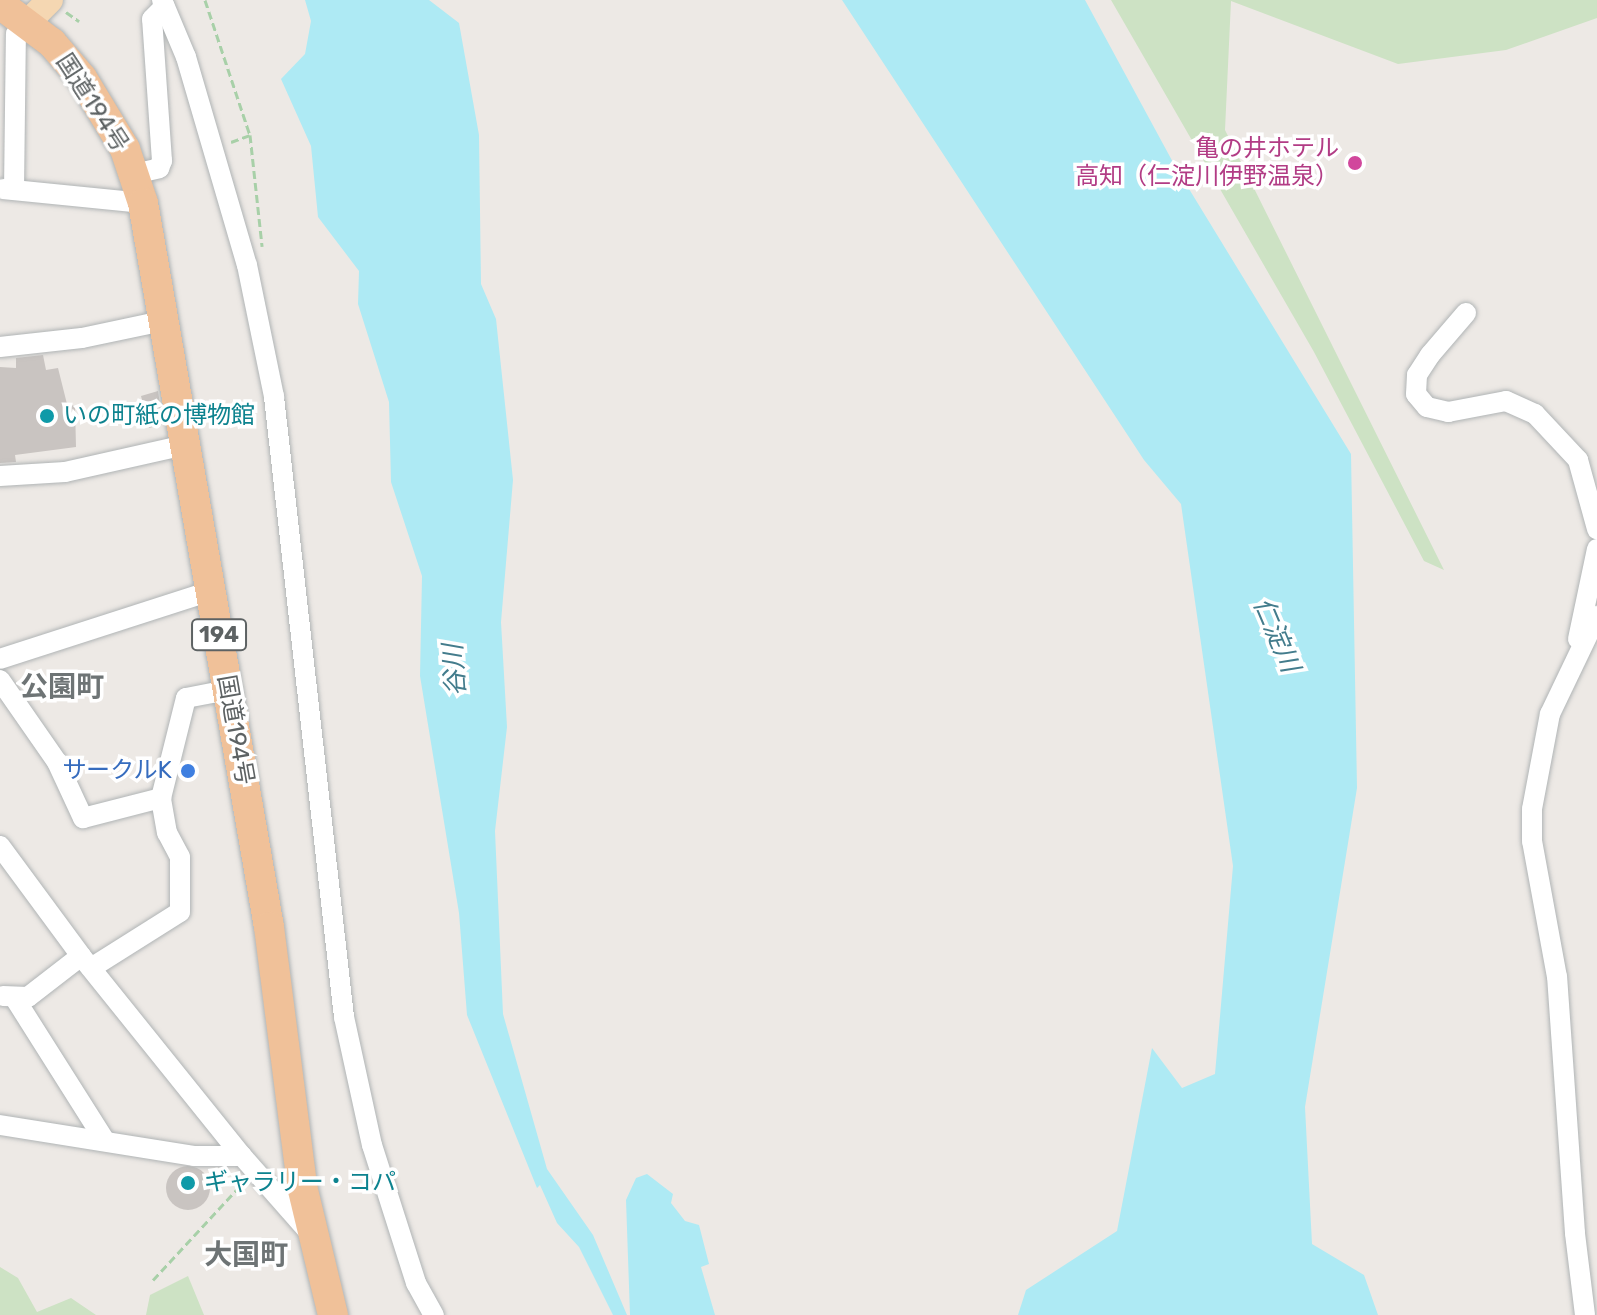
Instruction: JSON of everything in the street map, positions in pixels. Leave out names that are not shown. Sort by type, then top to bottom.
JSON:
[{"type":"highway","name":"国道194号","points":[[0,4],[28,22],[82,78],[138,189],[269,927],[310,1233],[333,1315]]},
{"type":"main road","points":[[28,22],[50,0]]},
{"type":"street","points":[[28,22],[16,34],[7,190],[138,189],[162,161],[152,19],[164,3]]},
{"type":"street","points":[[164,3],[213,147],[247,265],[274,397],[344,1017],[372,1145],[405,1252],[434,1315]]},
{"type":"street","points":[[1466,313],[1417,375],[1416,394],[1427,407],[1448,412],[1506,401],[1535,414],[1578,460],[1597,529]]},
{"type":"street","points":[[0,347],[82,338],[163,321]]},
{"type":"street","points":[[0,476],[65,472],[185,445]]},
{"type":"street","points":[[1577,649],[1585,589],[1597,549]]},
{"type":"street","points":[[0,659],[211,591]]},
{"type":"street","points":[[1585,1315],[1557,977],[1532,841],[1532,809],[1550,714],[1577,649],[1597,616]]},
{"type":"street","points":[[0,680],[57,762],[83,818],[161,798]]},
{"type":"street","points":[[7,996],[28,997],[180,912],[180,857],[167,833],[161,798],[186,698],[228,690]]},
{"type":"street","points":[[0,846],[86,962],[249,1163],[310,1233]]},
{"type":"street","points":[[7,996],[105,1141]]},
{"type":"street","points":[[0,1125],[249,1163]]},
{"type":"path","points":[[205,0],[250,135],[263,257]]},
{"type":"path","points":[[213,147],[250,135]]},
{"type":"path","points":[[153,1280],[249,1163]]},
{"type":"green space","points":[[1111,0],[1597,0],[1597,18],[1506,50],[1398,64],[1231,1],[1225,130],[1444,570],[1424,561],[1314,352]]},
{"type":"green space","points":[[0,1267],[18,1278],[37,1312],[71,1298],[96,1315],[0,1315]]},
{"type":"green space","points":[[188,1276],[204,1315],[146,1315],[150,1295]]},
{"type":"water","name":"谷川","points":[[305,0],[429,0],[459,23],[479,135],[481,284],[496,319],[513,480],[501,622],[507,727],[495,831],[503,1014],[547,1169],[593,1235],[627,1315],[613,1315],[579,1247],[557,1223],[540,1185],[537,1188],[467,1015],[459,913],[420,676],[422,576],[391,482],[389,402],[358,304],[359,271],[318,217],[311,146],[281,79],[305,54],[311,21]]},
{"type":"water","name":"仁淀川","points":[[842,0],[1085,0],[1175,166],[1351,454],[1357,788],[1305,1107],[1312,1244],[1364,1275],[1378,1315],[1018,1315],[1026,1290],[1117,1231],[1152,1048],[1182,1088],[1215,1074],[1233,866],[1181,504],[1144,460]]},
{"type":"water","points":[[647,1174],[673,1194],[671,1203],[685,1221],[699,1225],[709,1264],[701,1267],[715,1315],[630,1315],[626,1200],[636,1178]]},
{"type":"building","name":"いの町紙の博物館","points":[[43,355],[46,370],[58,368],[67,404],[75,406],[76,447],[15,455],[16,462],[0,463],[0,367],[16,368],[16,358]]},
{"type":"building","points":[[158,391],[163,424],[149,428],[141,396]]},
{"type":"building","name":"ギャラリー・コパ","points":[[188,1166],[203,1173],[210,1188],[203,1203],[188,1210],[173,1203],[166,1188],[173,1173]]},
{"type":"place","name":"亀の井ホテル 高知（仁淀川伊野温泉）","points":[[1355,163]]},
{"type":"place","name":"いの町紙の博物館","points":[[47,416]]},
{"type":"place","name":"サークルK","points":[[188,771]]},
{"type":"place","name":"ギャラリー・コパ","points":[[188,1183]]},
{"type":"district","name":"公園町","points":[[62,687]]},
{"type":"district","name":"大国町","points":[[246,1255]]}]
